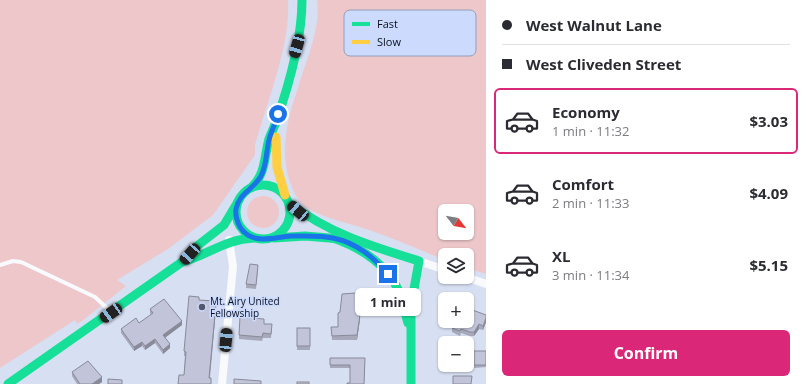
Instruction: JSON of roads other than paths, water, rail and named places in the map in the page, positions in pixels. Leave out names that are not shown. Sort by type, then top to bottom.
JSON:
[{"type":"street","points":[[9,384],[182,262],[197,246],[224,225],[239,200],[245,192],[252,187],[262,173],[269,139],[276,122],[301,33],[302,0]]},
{"type":"street","points":[[272,238],[278,236],[287,227],[290,215],[288,200],[277,168],[275,148],[276,122]]},
{"type":"street","points":[[252,187],[268,185],[278,189],[288,200],[309,218],[353,240],[438,268]]},
{"type":"street","points":[[239,200],[236,211],[238,223],[245,232],[255,238]]},
{"type":"street","points":[[182,262],[197,259],[214,247],[229,240],[240,238],[272,238],[290,236],[353,240]]},
{"type":"street","points":[[333,238],[351,244],[364,251],[388,274],[400,295],[410,328]]},
{"type":"street","points":[[222,384],[234,260],[229,240]]},
{"type":"street","points":[[411,384],[410,328],[415,279],[419,261]]},
{"type":"street","points":[[474,280],[486,284]]},
{"type":"lane","points":[[0,265],[13,261],[21,262],[96,297],[111,313]]},
{"type":"place","name":"Mt. Airy United Fellowship","points":[[202,307]]}]
